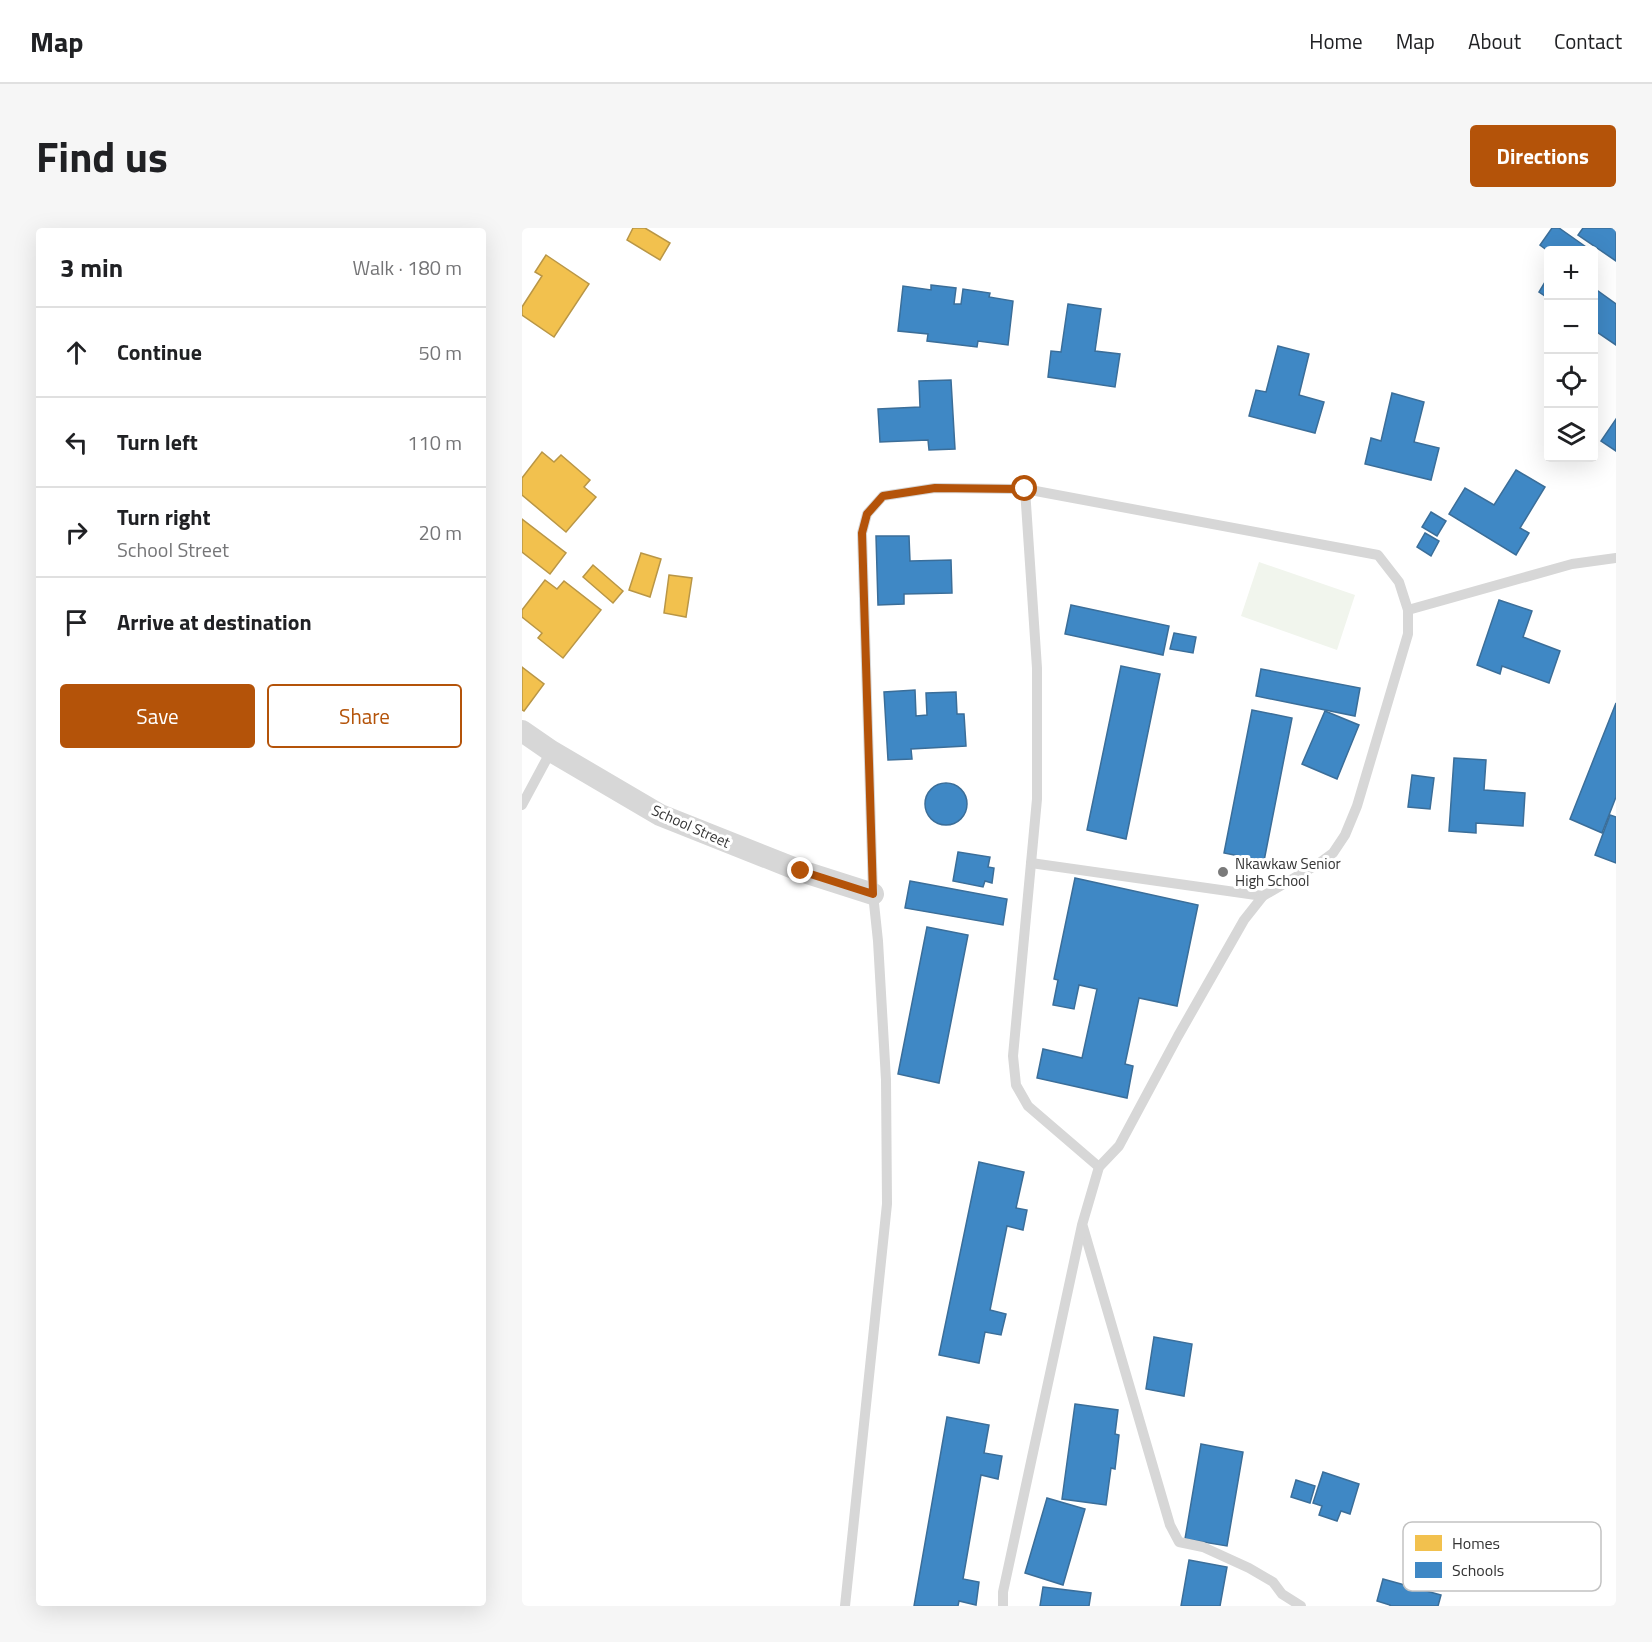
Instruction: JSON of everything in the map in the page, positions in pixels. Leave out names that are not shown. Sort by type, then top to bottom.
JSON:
[{"type":"street","name":"School Street","points":[[522,730],[550,751],[660,815],[750,852],[873,894]]},
{"type":"lane","points":[[1025,489],[1037,668],[1037,800],[1013,1056],[1016,1085],[1028,1106],[1099,1167]]},
{"type":"lane","points":[[845,1606],[887,1204],[886,1080],[873,894],[862,533],[867,514],[883,496],[925,490],[1025,489],[1378,555],[1399,582],[1408,610],[1408,634],[1357,806],[1345,835],[1333,853],[1263,896],[1244,920],[1119,1146],[1099,1167],[1082,1226],[1005,1580],[1003,1606]]},
{"type":"lane","points":[[1408,610],[1572,564],[1616,558]]},
{"type":"lane","points":[[522,805],[550,751]]},
{"type":"lane","points":[[1031,863],[1263,896]]},
{"type":"lane","points":[[1082,1226],[1170,1525],[1179,1542],[1203,1547],[1249,1568],[1273,1581],[1282,1594],[1301,1606]]},
{"type":"shaded area","points":[[1259,562],[1355,595],[1337,650],[1241,616]]},
{"type":"building: Homes","points":[[633,228],[645,228],[670,243],[660,260],[627,240]]},
{"type":"building: Homes","points":[[546,255],[589,284],[554,337],[522,315],[522,307],[542,276],[535,272]]},
{"type":"building: Homes","points":[[542,452],[554,462],[561,455],[590,480],[584,487],[596,497],[566,532],[522,495],[522,478]]},
{"type":"building: Homes","points":[[522,519],[566,553],[550,574],[522,552]]},
{"type":"building: Homes","points":[[641,553],[661,559],[650,597],[629,590]]},
{"type":"building: Homes","points":[[593,565],[623,591],[613,603],[583,577]]},
{"type":"building: Homes","points":[[669,575],[692,578],[686,617],[664,613]]},
{"type":"building: Homes","points":[[545,580],[557,589],[564,581],[601,610],[563,658],[538,638],[542,633],[522,617],[522,610]]},
{"type":"building: Homes","points":[[522,667],[544,684],[524,711],[522,710]]},
{"type":"building: Schools","points":[[1552,228],[1559,228],[1585,246],[1544,246],[1544,248],[1540,245]]},
{"type":"building: Schools","points":[[1583,228],[1616,228],[1616,261],[1598,249],[1598,246],[1594,246],[1578,235]]},
{"type":"building: Schools","points":[[1544,284],[1544,295],[1539,292]]},
{"type":"building: Schools","points":[[931,285],[956,288],[954,304],[961,304],[963,289],[990,293],[989,297],[1013,301],[1008,345],[978,341],[977,347],[927,341],[928,334],[898,331],[903,286],[931,290]]},
{"type":"building: Schools","points":[[1598,291],[1616,304],[1616,345],[1598,333]]},
{"type":"building: Schools","points":[[1068,304],[1101,309],[1095,351],[1120,354],[1115,387],[1048,377],[1051,351],[1061,352]]},
{"type":"building: Schools","points":[[1278,346],[1309,354],[1299,395],[1324,402],[1315,433],[1249,416],[1256,390],[1266,392]]},
{"type":"building: Schools","points":[[951,380],[955,449],[929,450],[928,440],[880,442],[878,409],[920,407],[919,381]]},
{"type":"building: Schools","points":[[1392,393],[1424,402],[1414,442],[1439,448],[1431,480],[1365,464],[1371,438],[1381,441]]},
{"type":"building: Schools","points":[[1616,419],[1616,451],[1601,441]]},
{"type":"building: Schools","points":[[1516,470],[1545,487],[1520,528],[1529,533],[1516,555],[1449,514],[1465,488],[1494,505]]},
{"type":"building: Schools","points":[[1431,512],[1446,521],[1437,536],[1422,527]]},
{"type":"building: Schools","points":[[1425,533],[1439,541],[1431,556],[1417,547]]},
{"type":"building: Schools","points":[[876,536],[909,536],[910,561],[951,560],[952,593],[904,594],[904,604],[878,605]]},
{"type":"building: Schools","points":[[1499,600],[1532,611],[1523,637],[1560,651],[1549,683],[1502,666],[1500,674],[1477,665]]},
{"type":"building: Schools","points":[[1071,605],[1169,626],[1163,655],[1065,634]]},
{"type":"building: Schools","points":[[1174,633],[1196,637],[1193,653],[1170,649]]},
{"type":"building: Schools","points":[[1121,666],[1160,674],[1126,839],[1087,830]]},
{"type":"building: Schools","points":[[1261,669],[1360,688],[1355,716],[1256,696]]},
{"type":"building: Schools","points":[[915,690],[916,716],[927,715],[926,693],[956,692],[957,714],[964,714],[966,746],[911,749],[912,759],[888,760],[884,692]]},
{"type":"building: Schools","points":[[1616,703],[1616,797],[1602,833],[1570,819]]},
{"type":"building: Schools","points":[[1252,710],[1292,718],[1264,861],[1224,853]]},
{"type":"building: Schools","points":[[1325,711],[1359,725],[1337,779],[1302,764]]},
{"type":"building: Schools","points":[[1454,758],[1486,760],[1484,790],[1525,793],[1523,826],[1476,823],[1476,833],[1449,831]]},
{"type":"building: Schools","points":[[1412,775],[1434,778],[1430,809],[1408,807]]},
{"type":"building: Schools","points":[[946,783],[954,784],[961,789],[966,796],[966,812],[961,819],[954,824],[946,825],[938,824],[931,819],[926,812],[925,804],[926,796],[931,789],[938,784]]},
{"type":"building: Schools","points":[[1610,815],[1616,817],[1616,863],[1595,855]]},
{"type":"building: Schools","points":[[958,852],[990,857],[988,867],[994,868],[992,883],[985,881],[983,887],[953,881]]},
{"type":"building: Schools","points":[[1075,878],[1198,905],[1177,1006],[1139,998],[1125,1064],[1133,1066],[1127,1098],[1037,1078],[1043,1049],[1082,1058],[1097,989],[1079,985],[1074,1009],[1053,1005],[1058,980],[1054,979]]},
{"type":"building: Schools","points":[[910,881],[1007,899],[1003,925],[905,908]]},
{"type":"building: Schools","points":[[927,927],[968,935],[939,1083],[898,1074]]},
{"type":"building: Schools","points":[[979,1162],[1024,1172],[1016,1208],[1027,1210],[1023,1230],[1007,1226],[990,1310],[1006,1314],[1001,1335],[985,1332],[979,1363],[939,1355]]},
{"type":"building: Schools","points":[[1154,1337],[1192,1344],[1184,1396],[1146,1389]]},
{"type":"building: Schools","points":[[1075,1404],[1118,1410],[1115,1434],[1119,1435],[1115,1469],[1111,1468],[1106,1505],[1062,1499]]},
{"type":"building: Schools","points":[[947,1417],[989,1425],[984,1453],[1002,1456],[998,1479],[981,1475],[963,1579],[979,1582],[976,1605],[959,1601],[958,1606],[914,1606]]},
{"type":"building: Schools","points":[[1201,1444],[1243,1452],[1227,1546],[1185,1539]]},
{"type":"building: Schools","points":[[1323,1472],[1359,1484],[1350,1514],[1341,1511],[1337,1521],[1319,1515],[1322,1506],[1313,1503]]},
{"type":"building: Schools","points":[[1296,1480],[1315,1486],[1310,1503],[1291,1497]]},
{"type":"building: Schools","points":[[1047,1498],[1085,1509],[1063,1585],[1025,1573]]},
{"type":"building: Schools","points":[[1189,1560],[1227,1567],[1220,1606],[1181,1606]]},
{"type":"building: Schools","points":[[1383,1579],[1403,1585],[1403,1591],[1426,1591],[1441,1595],[1438,1606],[1390,1606],[1377,1601]]},
{"type":"building: Schools","points":[[1043,1587],[1091,1593],[1089,1606],[1040,1606]]},
{"type":"place","name":"Nkawkaw Senior High School","points":[[1223,872]]},
{"type":"route","points":[[801,871],[873,894],[862,533],[867,514],[883,496],[935,488],[1025,489]]}]
